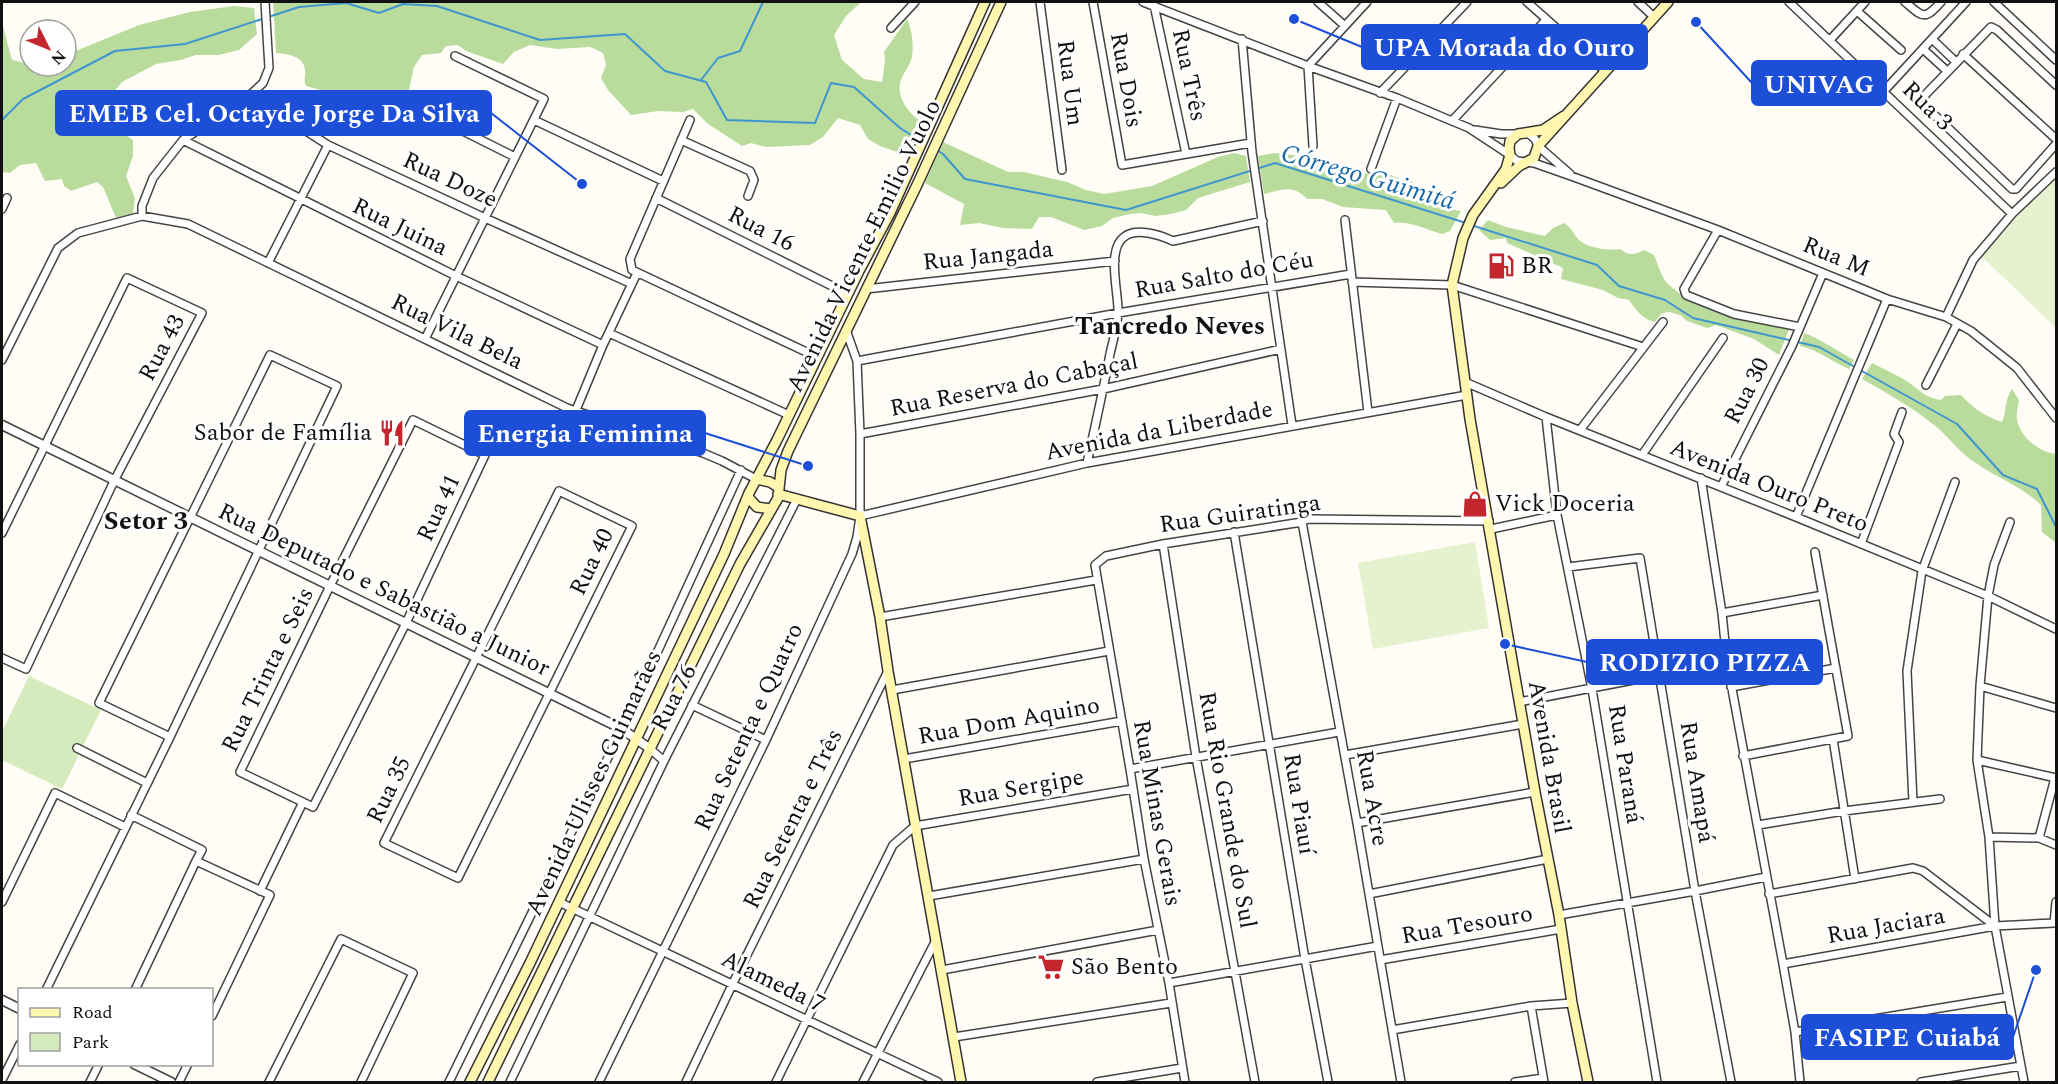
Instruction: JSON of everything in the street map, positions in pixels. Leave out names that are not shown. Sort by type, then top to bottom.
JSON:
[{"type":"main road","name":"Avenida Vicente Emilio Vuolo","points":[[748,497],[890,213],[985,2]]},
{"type":"main road","name":"Avenida Vicente Emilio Vuolo","points":[[771,509],[788,451],[926,165],[1001,2]]},
{"type":"main road","name":"Avenida Brasil","points":[[1488,196],[1525,163],[1534,158],[1538,146],[1668,2]]},
{"type":"main road","name":"Avenida Brasil","points":[[1564,116],[1543,130],[1515,136],[1510,141],[1510,155],[1503,174],[1473,215],[1463,238],[1452,285],[1467,395],[1523,724],[1588,1083]]},
{"type":"main road","points":[[756,479],[770,482],[778,491],[797,499],[860,516],[880,617],[961,1083]]},
{"type":"main road","points":[[748,497],[757,507],[771,509]]},
{"type":"main road","name":"Avenida Ulisses Guimarães","points":[[470,1083],[637,738],[724,554],[748,497]]},
{"type":"main road","name":"Avenida Ulisses Guimarães","points":[[488,1083],[649,748],[740,564],[771,509]]},
{"type":"street","points":[[2,360],[58,248],[78,233],[142,216],[142,206],[153,178],[183,140],[264,83],[269,68],[265,2]]},
{"type":"street","points":[[891,28],[915,2]]},
{"type":"street","name":"Rua Um","points":[[1040,2],[1062,170]]},
{"type":"street","name":"Rua Dois","points":[[1093,2],[1122,165],[1186,153]]},
{"type":"street","points":[[1143,2],[1397,98],[1469,128],[1516,161],[1525,163]]},
{"type":"street","points":[[1318,2],[1345,26]]},
{"type":"street","points":[[1313,146],[1308,66],[1367,2]]},
{"type":"street","points":[[1380,93],[1467,2]]},
{"type":"street","points":[[1527,2],[1605,71]]},
{"type":"street","points":[[1638,2],[1654,17]]},
{"type":"street","name":"Rua 3","points":[[1789,2],[2012,214]]},
{"type":"street","points":[[1830,40],[1865,2]]},
{"type":"street","points":[[1905,2],[1918,14],[1924,16],[1929,15],[1941,2]]},
{"type":"street","points":[[1884,91],[1966,2]]},
{"type":"street","points":[[1994,2],[2056,60]]},
{"type":"street","name":"Rua Três","points":[[1154,5],[1186,153]]},
{"type":"street","points":[[1857,11],[1901,50]]},
{"type":"street","points":[[1452,121],[1546,20]]},
{"type":"street","points":[[2056,85],[1991,27],[1947,71],[1921,102],[2012,189],[2016,189],[2056,144]]},
{"type":"street","points":[[1242,39],[1252,152],[1292,425]]},
{"type":"street","points":[[1932,39],[1956,62]]},
{"type":"street","points":[[1923,49],[1947,71]]},
{"type":"street","points":[[1963,54],[2056,139]]},
{"type":"street","points":[[426,339],[544,99],[455,56]]},
{"type":"street","name":"Rua Doze","points":[[250,95],[328,145],[632,284]]},
{"type":"street","points":[[1371,169],[1397,98]]},
{"type":"street","points":[[405,102],[515,158]]},
{"type":"street","points":[[534,120],[663,181]]},
{"type":"street","points":[[690,120],[630,259],[632,270],[817,357]]},
{"type":"street","points":[[1469,128],[1532,136],[1538,146],[1571,176]]},
{"type":"street","name":"Rua Juina","points":[[183,140],[300,200],[603,345]]},
{"type":"street","points":[[681,140],[750,171],[754,180],[748,196]]},
{"type":"street","points":[[1186,153],[1251,143]]},
{"type":"street","points":[[268,263],[328,145]]},
{"type":"street","name":"Rua M","points":[[1525,163],[1534,163],[1571,176],[1718,230],[1887,299],[1946,317],[1971,331],[2017,368],[2056,418]]},
{"type":"street","points":[[1946,317],[1973,260],[2012,214],[2056,172]]},
{"type":"street","points":[[2,209],[7,198]]},
{"type":"street","name":"Rua 16","points":[[656,198],[848,294]]},
{"type":"street","name":"Rua Vila Bela","points":[[142,216],[188,225],[576,410],[703,453],[756,479]]},
{"type":"street","points":[[1345,220],[1368,412]]},
{"type":"street","points":[[1087,463],[1118,313],[1116,248],[1124,237],[1137,233],[1163,236],[1173,240],[1263,221]]},
{"type":"street","points":[[1718,230],[1684,289],[1686,295],[1734,314],[1799,330]]},
{"type":"street","name":"Rua Jangada","points":[[866,289],[1115,261]]},
{"type":"street","points":[[576,410],[637,273]]},
{"type":"street","name":"Rua 30","points":[[1721,487],[1792,346],[1823,273]]},
{"type":"street","name":"Rua Salto do Céu","points":[[857,361],[1118,313],[1350,274]]},
{"type":"street","name":"Rua 43","points":[[45,447],[127,278],[202,313],[114,481]]},
{"type":"street","points":[[1352,282],[1452,285],[1643,347]]},
{"type":"street","points":[[1796,517],[1887,299]]},
{"type":"street","points":[[1580,430],[1663,322]]},
{"type":"street","points":[[1926,385],[1957,324]]},
{"type":"street","name":"Rua Setenta e Quatro","points":[[599,1083],[766,740],[852,554],[860,516],[860,434],[857,361],[846,330]]},
{"type":"street","points":[[609,333],[789,415]]},
{"type":"street","points":[[1642,456],[1723,338]]},
{"type":"street","name":"Rua Reserva do Cabaçal","points":[[860,434],[1103,390],[1281,349]]},
{"type":"street","points":[[47,988],[170,737],[337,386],[270,355],[99,704],[170,737]]},
{"type":"street","name":"Avenida Ouro Preto","points":[[1466,382],[1546,417],[1988,596],[2056,629]]},
{"type":"street","name":"Avenida da Liberdade","points":[[860,516],[1087,463],[1467,395]]},
{"type":"street","points":[[1861,544],[1899,442],[1894,434],[1902,412]]},
{"type":"street","name":"Rua Paraná","points":[[1546,417],[1557,515],[1593,689],[1657,1083]]},
{"type":"street","name":"Rua 41","points":[[330,586],[413,420],[485,455],[406,623]]},
{"type":"street","name":"Rua Deputado e Sabastião a Junior","points":[[2,424],[622,729],[649,748]]},
{"type":"street","points":[[2,533],[45,447]]},
{"type":"street","points":[[449,1083],[622,729],[741,470]]},
{"type":"street","points":[[1701,478],[1731,687],[1795,1032],[1800,1083]]},
{"type":"street","points":[[2,658],[26,669],[114,481]]},
{"type":"street","points":[[1913,802],[1907,671],[1922,570],[1955,482]]},
{"type":"street","name":"Rua 40","points":[[477,657],[559,491],[632,526],[549,693]]},
{"type":"street","name":"Rua 76","points":[[510,1083],[692,705],[797,499]]},
{"type":"street","name":"Rua Guiratinga","points":[[1096,580],[1095,565],[1106,556],[1163,544],[1302,522],[1307,519],[1490,525],[1557,515]]},
{"type":"street","name":"Rua Acre","points":[[1302,522],[1370,894],[1401,1083]]},
{"type":"street","points":[[2010,522],[1994,565],[1988,596],[1980,687],[1977,760],[1989,837],[1995,926],[2024,1083]]},
{"type":"street","name":"Rua Piauí","points":[[1234,532],[1305,959],[1328,1083]]},
{"type":"street","name":"Rua Rio Grande do Sul","points":[[1163,544],[1197,757],[1256,1083]]},
{"type":"street","points":[[1743,756],[1848,736],[1815,552]]},
{"type":"street","name":"Rua Amapá","points":[[1568,567],[1640,558],[1695,891],[1731,1083]]},
{"type":"street","points":[[880,617],[1096,580]]},
{"type":"street","name":"Rua Minas Gerais","points":[[1096,580],[1185,1083]]},
{"type":"street","name":"Rua Trinta e Seis","points":[[303,802],[240,772],[330,586]]},
{"type":"street","points":[[1722,613],[1823,595]]},
{"type":"street","points":[[260,891],[303,802],[313,807],[406,623]]},
{"type":"street","points":[[892,690],[1109,651]]},
{"type":"street","name":"Rua 35","points":[[477,657],[384,843],[458,878],[549,693]]},
{"type":"street","points":[[1520,702],[1727,662]]},
{"type":"street","points":[[1731,687],[1836,668]]},
{"type":"street","name":"Rua Setenta e Três","points":[[686,1083],[733,983],[888,671]]},
{"type":"street","points":[[1980,687],[2056,708]]},
{"type":"street","points":[[692,705],[766,740]]},
{"type":"street","name":"Rua Dom Aquino","points":[[904,759],[1122,721]]},
{"type":"street","points":[[1345,755],[1523,724]]},
{"type":"street","points":[[1130,769],[1339,732]]},
{"type":"street","points":[[1833,739],[1856,879]]},
{"type":"street","points":[[77,748],[147,783]]},
{"type":"street","points":[[649,748],[664,762]]},
{"type":"street","points":[[1977,760],[2056,778],[2039,838]]},
{"type":"street","name":"Rua Sergipe","points":[[915,826],[1133,789]]},
{"type":"street","points":[[1357,823],[1535,792]]},
{"type":"street","points":[[2,902],[55,793],[125,827]]},
{"type":"street","points":[[1758,825],[1940,799]]},
{"type":"street","points":[[131,815],[202,850],[136,988]]},
{"type":"street","points":[[776,1083],[893,845],[915,826]]},
{"type":"street","points":[[1989,837],[2039,838],[2056,845]]},
{"type":"street","points":[[929,896],[1144,860]]},
{"type":"street","points":[[1370,894],[1548,860]]},
{"type":"street","points":[[196,861],[270,895],[213,1014]]},
{"type":"street","points":[[1769,894],[1917,869],[1957,896],[1995,926]]},
{"type":"street","points":[[1559,915],[1766,877]]},
{"type":"street","name":"Alameda 7","points":[[559,902],[733,983],[938,1083]]},
{"type":"street","name":"Rua Jaciara","points":[[1783,964],[1995,926],[2054,923],[2056,902]]},
{"type":"street","name":"Rua Tesouro","points":[[1380,960],[1561,928]]},
{"type":"street","points":[[942,970],[1158,930]]},
{"type":"street","points":[[269,1083],[341,939],[413,973],[361,1083]]},
{"type":"street","points":[[863,1083],[936,940]]},
{"type":"street","name":"Rua Tesouro","points":[[1169,983],[1378,946]]},
{"type":"street","points":[[1795,1032],[2007,997]]},
{"type":"street","points":[[2,1000],[18,1008]]},
{"type":"street","points":[[954,1037],[1171,1002]]},
{"type":"street","points":[[1392,1030],[1531,1006],[1572,1003]]},
{"type":"street","points":[[1515,1083],[1543,1080],[1531,1006]]},
{"type":"street","points":[[2,1080],[18,1048]]},
{"type":"street","points":[[90,1083],[98,1066]]},
{"type":"street","points":[[136,1066],[171,1083]]},
{"type":"street","points":[[180,1083],[188,1066]]},
{"type":"street","points":[[1922,1083],[2021,1066]]},
{"type":"street","points":[[1097,1083],[1182,1068]]},
{"type":"green space","points":[[273,2],[861,2],[846,16],[834,35],[842,60],[864,79],[882,82],[884,52],[907,19],[913,52],[901,80],[900,94],[904,104],[919,120],[903,154],[868,139],[860,125],[838,118],[823,137],[810,145],[766,147],[751,143],[742,146],[708,124],[693,109],[683,112],[658,111],[631,115],[608,90],[601,78],[606,65],[603,53],[590,47],[557,49],[530,45],[514,52],[503,64],[466,51],[458,45],[446,46],[441,53],[422,55],[414,67],[409,90],[403,99],[366,107],[337,108],[328,103],[324,91],[306,86],[304,65],[299,59],[276,53]]},
{"type":"green space","points":[[234,6],[254,8],[257,34],[239,50],[219,55],[196,55],[156,64],[122,82],[105,103],[116,128],[133,140],[133,156],[126,176],[135,198],[133,214],[116,218],[103,187],[97,182],[71,191],[64,186],[62,179],[45,181],[36,163],[20,165],[10,173],[2,172],[2,23],[12,60],[18,61],[18,78],[78,78],[78,50],[139,25],[190,12]]},
{"type":"green space","points":[[943,142],[1008,172],[1024,172],[1104,194],[1152,186],[1218,157],[1234,153],[1246,156],[1250,182],[1198,198],[1186,210],[1156,216],[1141,213],[1130,214],[1113,218],[1102,226],[1084,230],[1051,217],[1039,217],[1032,229],[1003,228],[979,223],[960,225],[964,204],[925,183]]},
{"type":"green space","points":[[1274,153],[1294,155],[1340,172],[1356,175],[1382,171],[1413,182],[1423,192],[1439,198],[1443,208],[1461,211],[1450,231],[1442,234],[1413,224],[1394,223],[1386,210],[1343,207],[1322,199],[1307,199],[1292,190],[1264,194],[1258,156]]},
{"type":"green space","points":[[2056,178],[2056,328],[1980,255]]},
{"type":"green space","points":[[1488,220],[1506,227],[1545,236],[1553,228],[1564,223],[1577,238],[1591,246],[1609,250],[1620,249],[1632,254],[1644,250],[1654,255],[1668,284],[1695,303],[1741,320],[1789,329],[1779,355],[1754,339],[1716,325],[1707,328],[1670,312],[1662,313],[1655,322],[1647,319],[1629,300],[1618,298],[1603,290],[1561,279],[1563,268],[1507,243],[1506,238],[1490,240],[1479,230]]},
{"type":"green space","points":[[1804,333],[1854,360],[1849,369],[1813,350],[1800,346]]},
{"type":"green space","points":[[1872,363],[1902,378],[1931,398],[1941,400],[1945,396],[1961,395],[1979,411],[2002,422],[2012,389],[2019,400],[2017,420],[2022,433],[2037,447],[2056,454],[2056,543],[2042,532],[2041,505],[2034,499],[1971,459],[1921,415],[1862,379]]},
{"type":"green space","points":[[1475,542],[1489,628],[1373,649],[1358,563]]},
{"type":"green space","points":[[29,676],[101,710],[62,789],[2,760],[2,732]]},
{"type":"waterway","points":[[701,80],[718,58],[740,51],[763,2]]},
{"type":"waterway","name":"Córrego Guimitá","points":[[2,120],[23,99],[115,51],[185,44],[299,7],[346,3],[379,13],[403,4],[437,6],[540,40],[625,34],[665,71],[706,82],[727,120],[815,123],[831,83],[854,87],[900,128],[919,140]]},
{"type":"waterway","name":"Córrego Guimitá","points":[[937,150],[965,179],[1126,210],[1275,163],[1466,223]]},
{"type":"waterway","name":"Córrego Guimitá","points":[[1471,225],[1597,265],[1619,286],[1665,300],[1693,318],[1819,347],[1957,424],[2003,475],[2037,489],[2056,527]]},
{"type":"place","name":"UPA Morada do Ouro","points":[[1294,19]]},
{"type":"place","name":"UNIVAG","points":[[1696,22]]},
{"type":"place","name":"EMEB Cel. Octayde Jorge Da Silva","points":[[582,184]]},
{"type":"place","name":"BR","points":[[1501,266]]},
{"type":"place","name":"Sabor de Família","points":[[392,433]]},
{"type":"place","name":"Energia Feminina","points":[[808,466]]},
{"type":"place","name":"Vick Doceria","points":[[1475,504]]},
{"type":"place","name":"RODIZIO PIZZA","points":[[1505,644]]},
{"type":"place","name":"São Bento","points":[[1051,967]]},
{"type":"place","name":"FASIPE Cuiabá","points":[[2036,970]]},
{"type":"district","name":"Tancredo Neves","points":[[1170,326]]},
{"type":"district","name":"Setor 3","points":[[146,521]]}]
